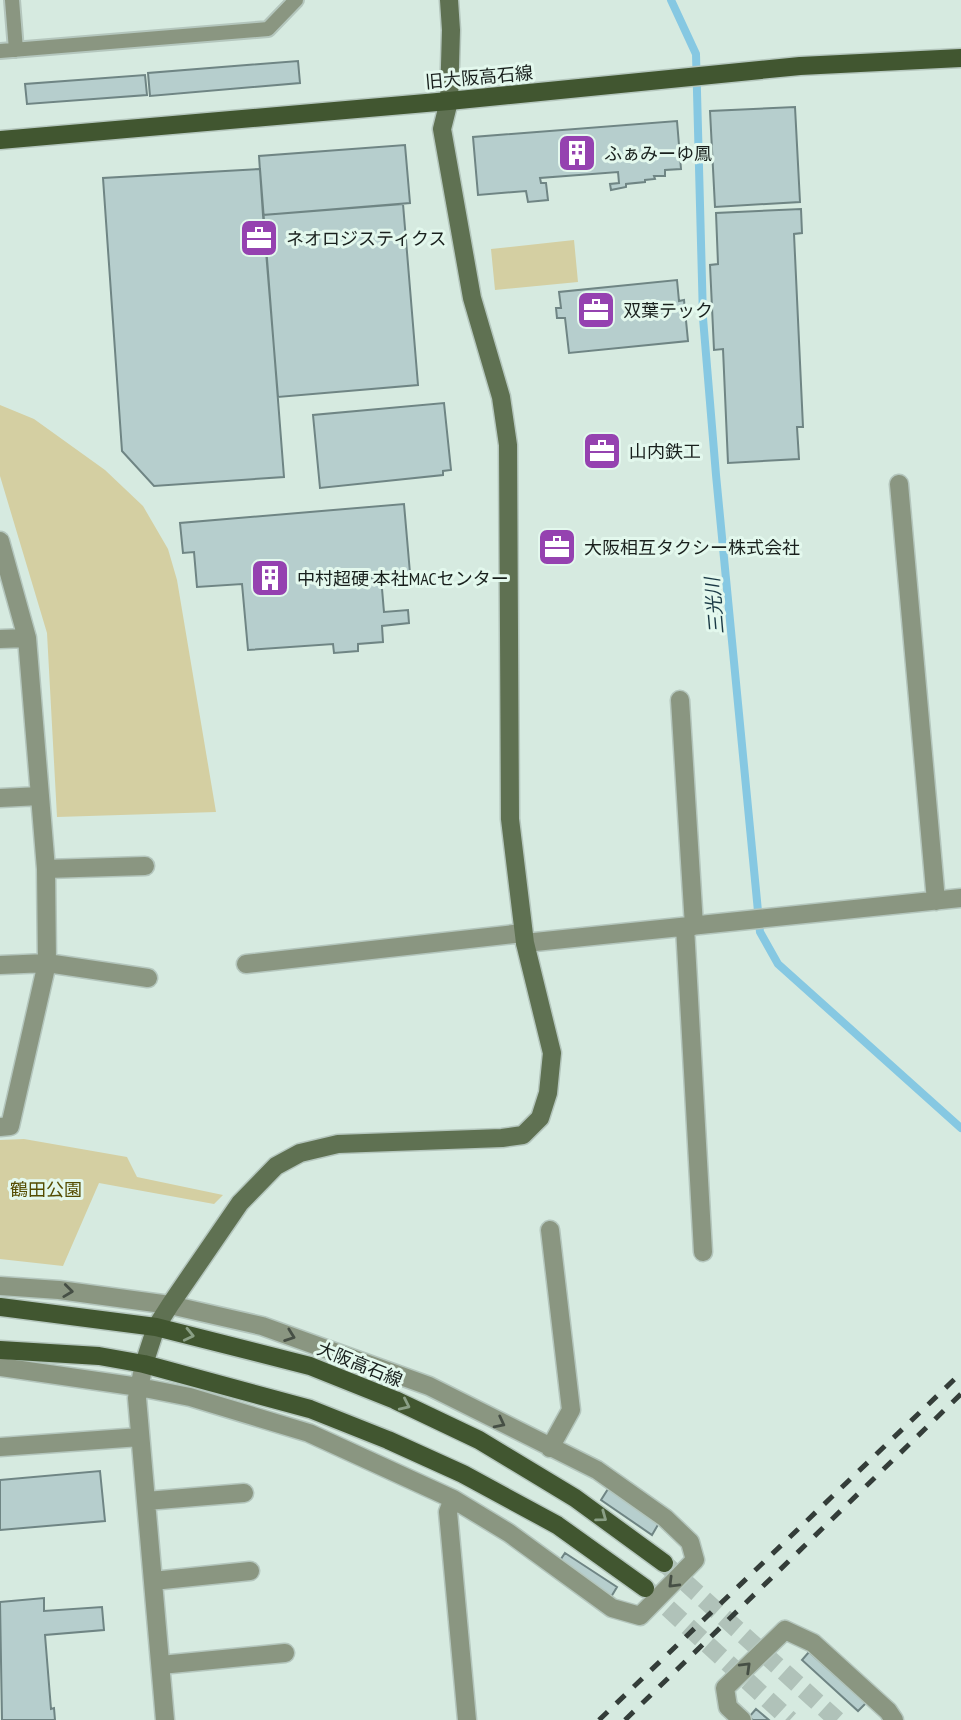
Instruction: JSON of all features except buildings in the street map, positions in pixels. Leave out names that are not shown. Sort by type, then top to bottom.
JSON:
[{"type":"main road","name":"旧大阪高石線","points":[[0,140],[449,102],[800,66],[961,58]]},
{"type":"main road","name":"大阪高石線","points":[[0,1307],[156,1327],[310,1366],[395,1400],[479,1440],[554,1485],[664,1563]]},
{"type":"main road","points":[[0,1350],[99,1356],[144,1364],[310,1409],[463,1474],[558,1525],[645,1588]]},
{"type":"street","points":[[165,1720],[137,1398],[156,1327],[240,1203],[276,1166],[300,1153],[338,1144],[523,1135],[540,1118],[548,1093],[552,1053],[524,938],[510,818],[508,444],[501,397],[472,298],[442,128],[449,102],[449,0]]},
{"type":"street","points":[[900,484],[936,901]]},
{"type":"street","points":[[0,541],[27,638],[46,869],[47,963],[10,1126],[0,1127]]},
{"type":"street","points":[[0,639],[27,638]]},
{"type":"street","points":[[680,700],[703,1252]]},
{"type":"street","points":[[0,798],[40,796]]},
{"type":"street","points":[[46,869],[145,866]]},
{"type":"street","points":[[246,964],[524,938],[690,926],[961,898]]},
{"type":"street","points":[[0,965],[47,963],[148,978]]},
{"type":"street","points":[[550,1230],[571,1410],[551,1448]]},
{"type":"street","points":[[0,1286],[59,1290],[170,1305],[262,1326],[429,1386],[597,1470],[665,1518],[691,1542],[695,1560],[640,1616],[612,1608],[509,1533],[453,1499],[309,1433],[198,1400],[139,1387],[0,1367]]},
{"type":"street","points":[[0,1447],[140,1437]]},
{"type":"street","points":[[146,1501],[244,1493]]},
{"type":"street","points":[[453,1499],[448,1513],[467,1720]]},
{"type":"street","points":[[153,1581],[250,1571]]},
{"type":"street","points":[[742,1720],[728,1707],[725,1688],[785,1630],[813,1643],[888,1711],[894,1720]]},
{"type":"street","points":[[160,1665],[285,1653]]},
{"type":"lane","points":[[12,0],[16,50]]},
{"type":"lane","points":[[0,51],[268,29],[296,0]]},
{"type":"green space","points":[[574,240],[578,282],[495,290],[491,249]]},
{"type":"green space","points":[[0,405],[34,419],[105,470],[143,506],[168,549],[177,580],[216,812],[57,817],[47,633],[0,476]]},
{"type":"green space","name":"鶴田公園","points":[[24,1139],[127,1157],[137,1177],[223,1195],[214,1204],[99,1183],[63,1266],[0,1259],[0,1140]]},
{"type":"waterway","name":"三光川","points":[[671,0],[696,54],[703,318],[760,932],[778,964],[961,1128]]},
{"type":"tunnel","points":[[664,1563],[837,1720]]},
{"type":"tunnel","points":[[648,1590],[790,1720]]},
{"type":"railway","points":[[599,1720],[961,1373]]},
{"type":"railway","points":[[625,1720],[961,1394]]},
{"type":"place","name":"ふぁみーゆ鳳","points":[[577,153]]},
{"type":"place","name":"ネオロジスティクス","points":[[259,238]]},
{"type":"place","name":"双葉テック","points":[[596,310]]},
{"type":"place","name":"山内鉄工","points":[[602,451]]},
{"type":"place","name":"大阪相互タクシー株式会社","points":[[557,547]]},
{"type":"place","name":"中村超硬 本社MACセンター","points":[[270,578]]}]
